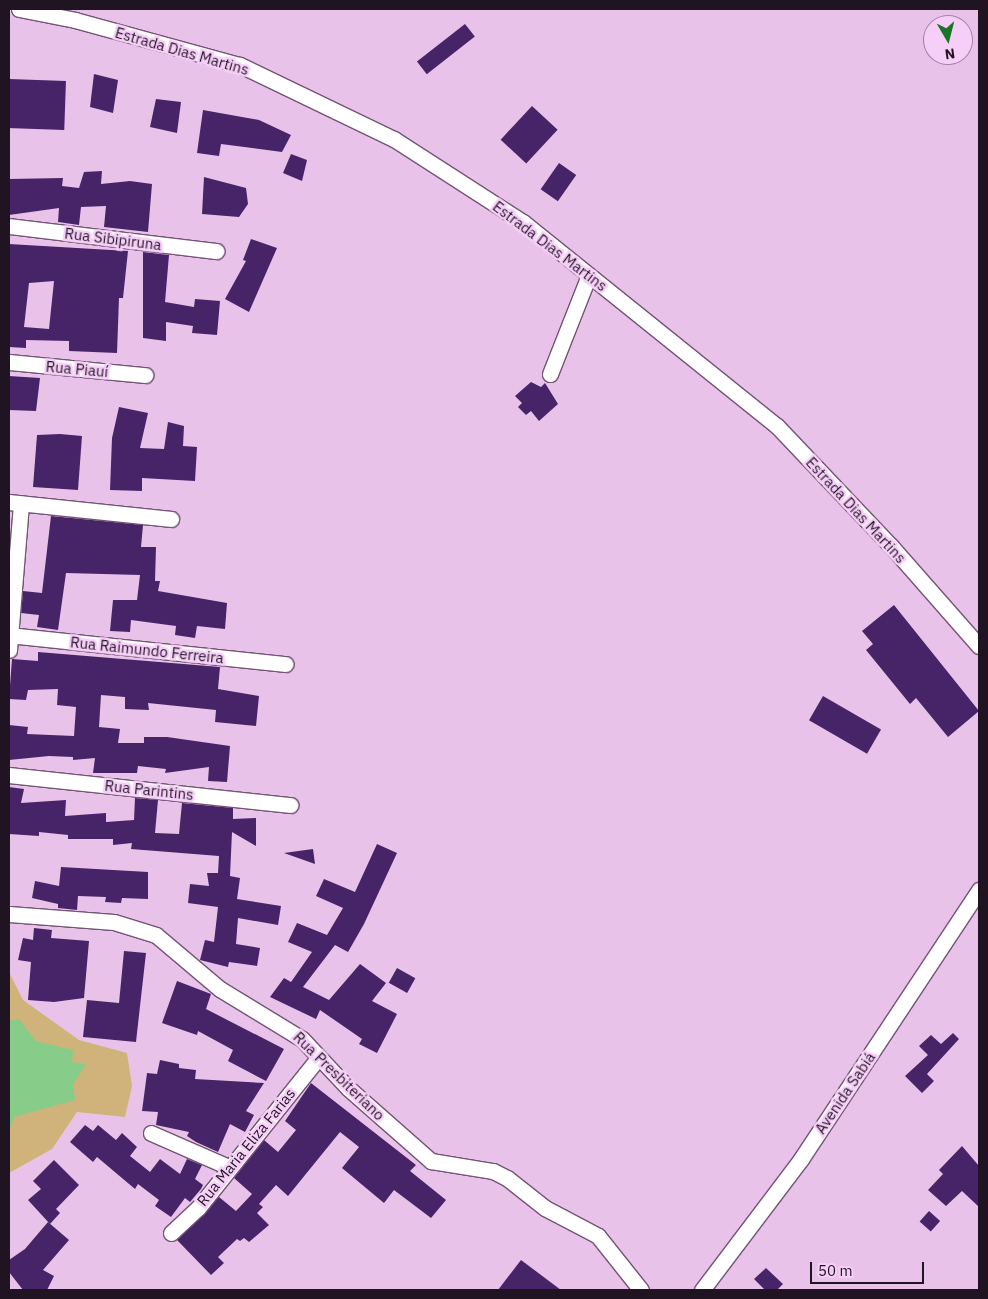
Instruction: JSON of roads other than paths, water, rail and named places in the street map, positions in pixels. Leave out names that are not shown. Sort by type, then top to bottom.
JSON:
[{"type":"street","name":"Estrada Dias Martins","points":[[18,9],[75,20],[240,66],[394,139],[523,222],[777,426],[891,546],[979,646]]},
{"type":"street","name":"Rua Sibipiruna","points":[[9,226],[217,251]]},
{"type":"street","points":[[550,374],[589,275]]},
{"type":"street","name":"Rua Piauí","points":[[9,362],[144,375]]},
{"type":"street","points":[[9,640],[15,503],[170,518]]},
{"type":"street","name":"Rua Raimundo Ferreira","points":[[9,640],[285,664]]},
{"type":"street","name":"Rua Parintins","points":[[9,775],[290,805]]},
{"type":"street","name":"Avenida Sabiá","points":[[702,1290],[801,1159],[979,890]]},
{"type":"street","name":"Rua Presbiteriano","points":[[9,914],[114,922],[156,935],[220,989],[287,1027],[348,1088],[431,1161],[493,1171],[546,1208],[598,1236],[641,1290]]},
{"type":"street","name":"Rua Maria Eliza Farias","points":[[171,1233],[198,1208],[319,1057]]},
{"type":"street","points":[[151,1133],[229,1167]]}]
